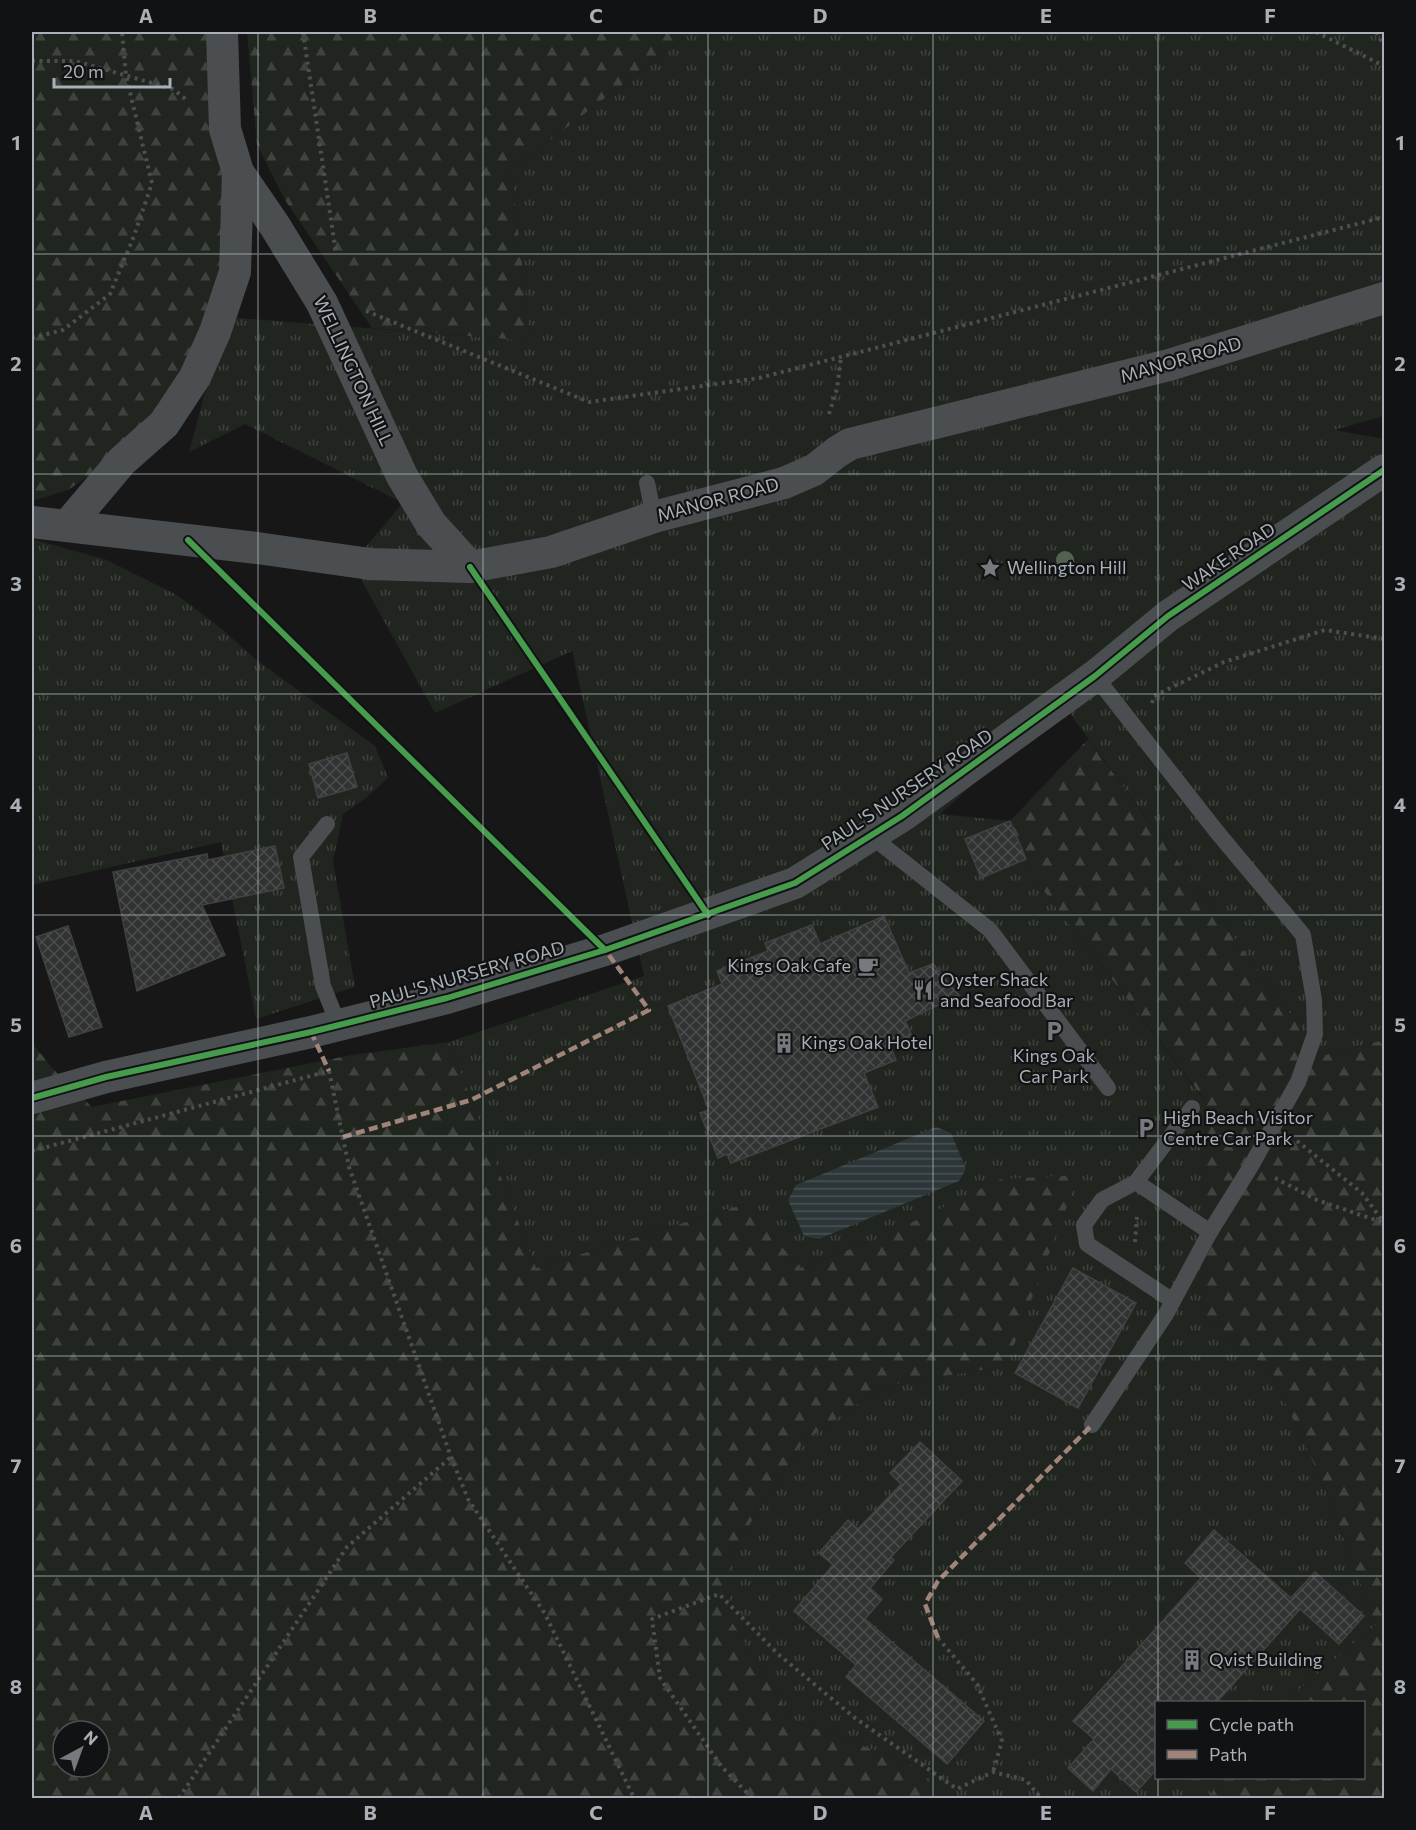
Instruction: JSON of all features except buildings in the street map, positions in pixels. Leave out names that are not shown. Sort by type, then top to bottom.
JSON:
[{"type":"street","name":"WELLINGTON HILL","points":[[222,32],[225,129],[238,172],[275,226],[322,303],[402,476],[432,524],[470,567]]},
{"type":"street","name":"WELLINGTON HILL","points":[[68,525],[122,461],[164,424],[195,377],[215,332],[235,272],[238,172]]},
{"type":"street","name":"MANOR ROAD","points":[[32,522],[370,564],[470,567],[551,552],[654,517],[784,483],[814,470],[850,444],[1169,365],[1384,298]]},
{"type":"street","name":"WAKE ROAD","points":[[1095,676],[1168,616],[1384,470]]},
{"type":"street","name":"PAUL'S NURSERY ROAD","points":[[32,1098],[106,1077],[339,1026],[447,998],[681,925],[795,884],[902,816],[1095,676]]},
{"type":"lane","points":[[647,483],[654,517]]},
{"type":"lane","points":[[1092,1425],[1173,1301],[1210,1233],[1275,1124],[1298,1082],[1315,1034],[1314,1000],[1303,935],[1217,832],[1095,676]]},
{"type":"lane","points":[[327,824],[301,857],[323,986],[339,1026]]},
{"type":"lane","points":[[871,836],[990,930],[1108,1088]]},
{"type":"lane","points":[[1173,1301],[1087,1244],[1084,1225],[1102,1200],[1140,1184],[1192,1108]]},
{"type":"lane","points":[[1140,1184],[1210,1233]]},
{"type":"path","points":[[32,338],[63,330],[110,294],[134,236],[152,183],[126,76],[122,32]]},
{"type":"path","points":[[303,32],[337,256]]},
{"type":"path","points":[[1316,32],[1384,66]]},
{"type":"path","points":[[1377,32],[1384,46]]},
{"type":"path","points":[[364,310],[589,402],[759,378],[1384,217]]},
{"type":"path","points":[[827,422],[837,389],[841,357]]},
{"type":"path","points":[[1141,735],[1154,696],[1224,662],[1325,630],[1384,639]]},
{"type":"path","points":[[32,1151],[329,1071],[349,1167],[451,1457],[468,1499],[545,1614],[634,1798]]},
{"type":"path","points":[[1275,1124],[1362,1193],[1384,1223]]},
{"type":"path","points":[[1251,1166],[1317,1200],[1384,1223]]},
{"type":"path","points":[[1125,1269],[1134,1254],[1140,1184]]},
{"type":"path","points":[[179,1798],[347,1547],[451,1457]]},
{"type":"path","points":[[752,1798],[721,1767],[660,1678],[652,1620],[719,1594],[778,1654],[855,1718],[957,1789],[993,1772],[1026,1780],[1041,1798]]},
{"type":"path","points":[[938,1638],[977,1684],[1002,1741],[993,1772]]},
{"type":"green space","points":[[32,32],[210,32],[226,218],[220,307],[182,380],[113,459],[68,490],[32,501]]},
{"type":"green space","points":[[247,32],[691,32],[511,170],[531,341],[372,328],[285,200],[257,145]]},
{"type":"green space","points":[[691,32],[1384,32],[1384,416],[1334,430],[1384,439],[1384,1040],[1321,1056],[1063,704],[940,814],[1010,821],[1034,878],[1205,1101],[1201,1314],[1270,1370],[1324,1485],[1376,1625],[1285,1701],[1155,1701],[1155,1779],[1221,1779],[1208,1798],[939,1798],[924,1770],[793,1721],[729,1617],[729,1556],[803,1442],[883,1386],[1006,1366],[880,1238],[800,1268],[744,1204],[536,1268],[449,1042],[644,976],[572,651],[435,713],[352,563],[403,503],[245,424],[189,452],[225,317],[531,341],[511,170]]},
{"type":"green space","points":[[32,539],[107,560],[177,595],[222,629],[255,659],[375,746],[388,778],[343,814],[333,861],[355,987],[256,1019],[221,842],[32,885]]},
{"type":"green space","points":[[1088,739],[1321,1056],[1384,1040],[1384,1798],[1208,1798],[1221,1779],[1365,1779],[1365,1701],[1285,1701],[1376,1625],[1324,1485],[1270,1370],[1201,1314],[1205,1100],[1034,878],[1010,821]]},
{"type":"green space","points":[[449,1042],[536,1268],[745,1204],[800,1268],[880,1238],[1001,1179],[1079,1175],[1006,1366],[883,1386],[803,1442],[729,1556],[729,1617],[793,1721],[924,1770],[939,1798],[32,1798],[32,1043],[54,1070],[92,1107],[352,1055]]},
{"type":"shaded area","points":[[936,1127],[951,1133],[966,1169],[959,1181],[819,1239],[804,1236],[788,1200],[796,1185]]},
{"type":"marked path","points":[[343,1137],[471,1100],[649,1010],[603,947]]},
{"type":"marked path","points":[[311,1032],[329,1071]]},
{"type":"marked path","points":[[938,1638],[925,1604],[938,1581],[1092,1425]]},
{"type":"cycle path","points":[[32,1098],[106,1077],[311,1032],[447,998],[605,950],[795,883],[902,816],[1095,676],[1168,616],[1384,470]]},
{"type":"cycle path","points":[[188,540],[605,950]]},
{"type":"cycle path","points":[[470,567],[708,915]]},
{"type":"place","name":"Wellington Hill","points":[[990,568]]},
{"type":"place","name":"Kings Oak Cafe","points":[[868,966]]},
{"type":"place","name":"Oyster Shack and Seafood Bar","points":[[923,990]]},
{"type":"place","name":"Kings Oak Car Park","points":[[1054,1031]]},
{"type":"place","name":"Kings Oak Hotel","points":[[784,1043]]},
{"type":"place","name":"High Beach Visitor Centre Car Park","points":[[1146,1128]]},
{"type":"place","name":"Qvist Building","points":[[1192,1660]]}]
